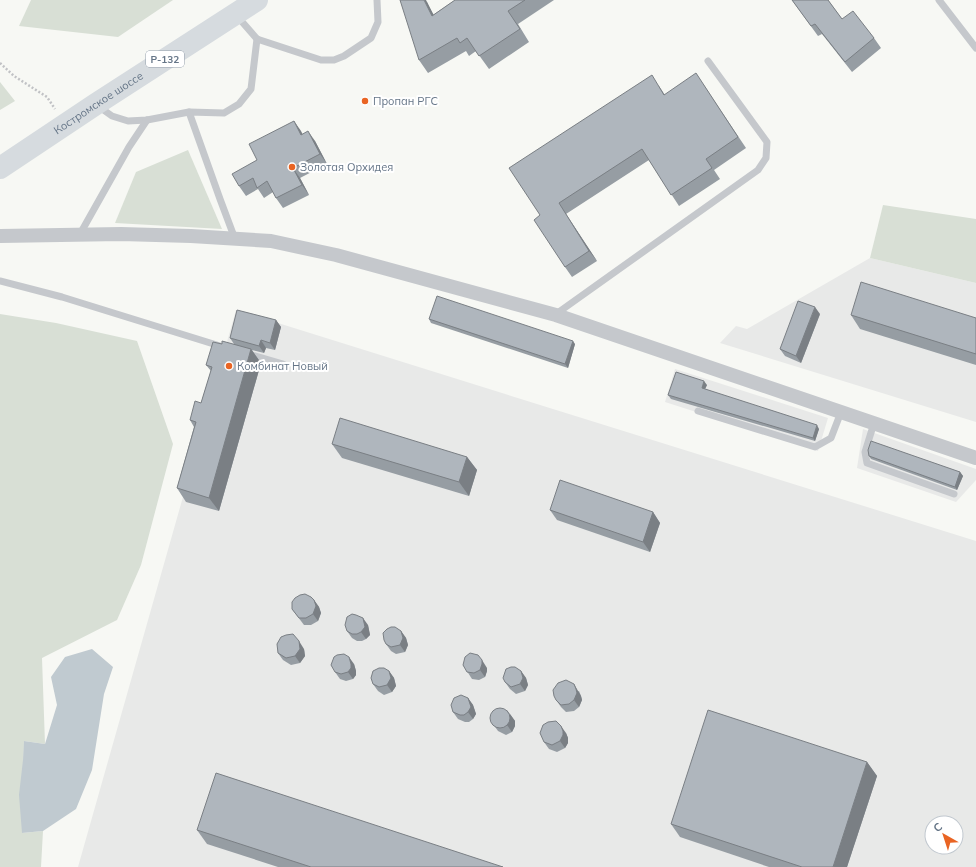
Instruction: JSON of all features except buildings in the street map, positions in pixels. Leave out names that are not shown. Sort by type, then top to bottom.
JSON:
[{"type":"highway","name":"Костромское шоссе","points":[[0,168],[257,0]]},
{"type":"street","points":[[0,236],[80,234],[191,236],[271,241],[336,255],[556,315],[976,458]]},
{"type":"lane","points":[[235,14],[257,39],[321,60],[334,60],[344,56],[371,38],[378,22],[377,0]]},
{"type":"lane","points":[[939,0],[976,48]]},
{"type":"lane","points":[[96,104],[112,116],[128,121],[147,120],[189,112],[224,113],[239,104],[251,89],[257,39]]},
{"type":"lane","points":[[556,315],[758,170],[766,158],[767,142],[708,61]]},
{"type":"lane","points":[[189,112],[235,239]]},
{"type":"lane","points":[[80,234],[129,147],[147,120]]},
{"type":"lane","points":[[0,281],[62,297],[225,348]]},
{"type":"lane","points":[[240,352],[283,364]]},
{"type":"lane","points":[[698,411],[815,447],[831,438],[841,412]]},
{"type":"lane","points":[[874,423],[865,452],[866,463],[954,494]]},
{"type":"path","points":[[0,63],[14,76],[47,97],[66,125]]},
{"type":"shaded area","points":[[31,0],[173,0],[118,37],[19,26]]},
{"type":"shaded area","points":[[0,82],[15,101],[0,110]]},
{"type":"shaded area","points":[[188,150],[222,229],[115,223],[136,172]]},
{"type":"shaded area","points":[[883,205],[976,219],[976,283],[870,258]]},
{"type":"shaded area","points":[[870,258],[976,283],[976,422],[720,343],[736,326],[747,329]]},
{"type":"shaded area","points":[[236,310],[976,541],[976,867],[78,867]]},
{"type":"shaded area","points":[[0,314],[56,323],[137,341],[173,444],[141,565],[117,620],[42,658],[45,744],[24,741],[22,833],[43,831],[41,867],[0,867]]},
{"type":"shaded area","points":[[675,369],[828,418],[818,451],[665,402]]},
{"type":"shaded area","points":[[863,429],[976,469],[976,480],[956,502],[857,468]]},
{"type":"shaded area","points":[[92,649],[113,667],[104,694],[92,770],[76,809],[43,831],[22,833],[19,795],[24,741],[45,744],[57,705],[51,677],[65,657]]},
{"type":"place","name":"Пропан РГС","points":[[365,101]]},
{"type":"place","name":"Золотая Орхидея","points":[[292,167]]},
{"type":"place","name":"Комбинат Новый","points":[[229,366]]}]
